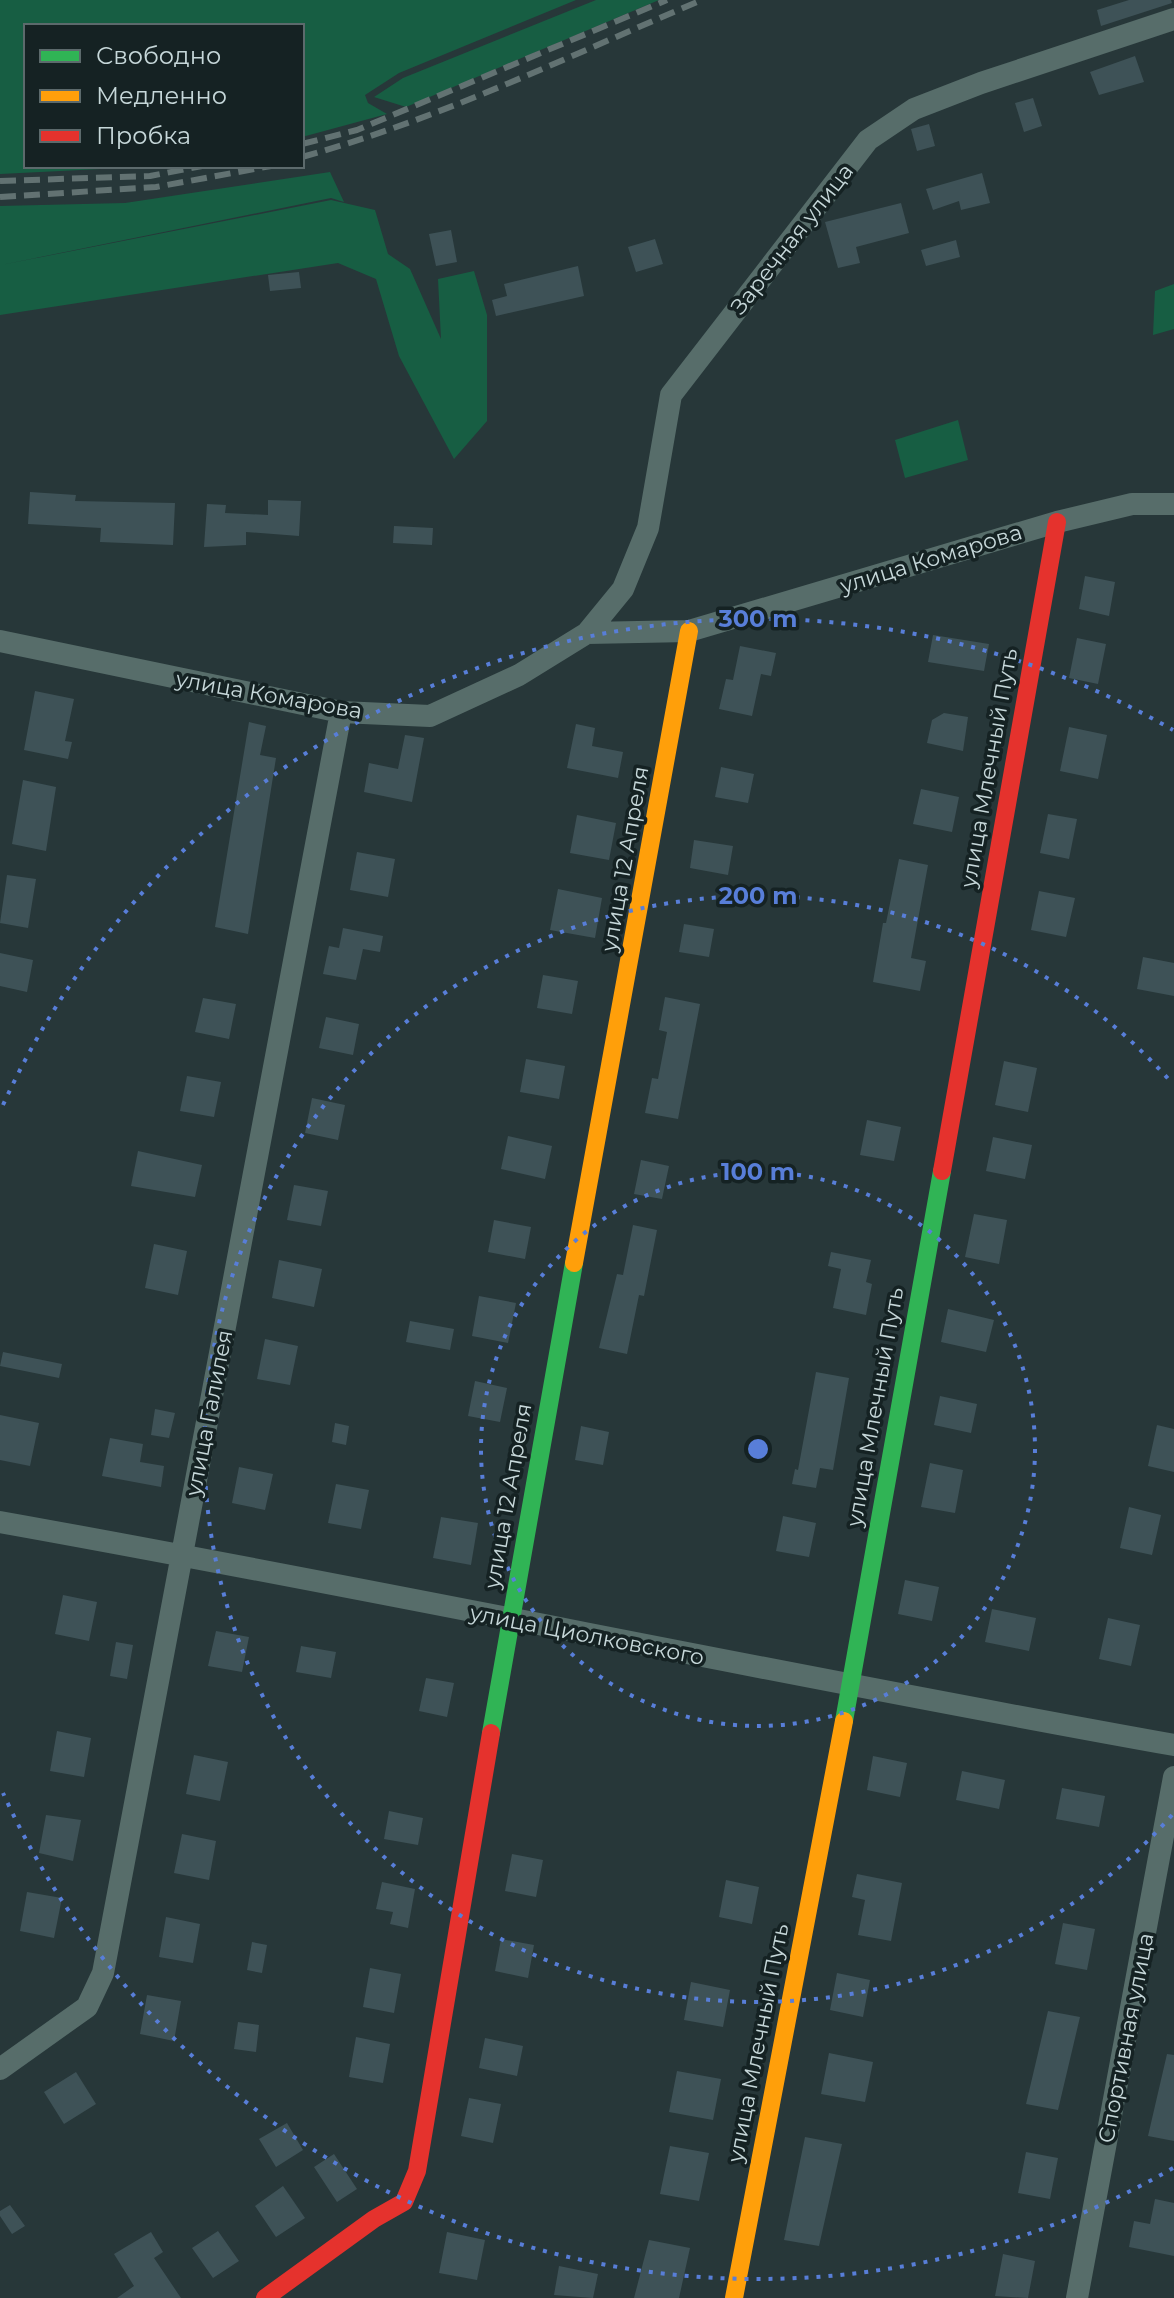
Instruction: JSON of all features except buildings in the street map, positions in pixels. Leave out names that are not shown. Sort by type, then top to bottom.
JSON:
[{"type":"street","name":"Заречная улица","points":[[587,633],[623,589],[648,528],[671,395],[868,140],[914,109],[981,83],[1174,19]]},
{"type":"street","name":"улица Комарова","points":[[0,642],[341,712],[430,716],[519,675],[587,633],[689,631],[1057,522],[1132,504],[1174,504]]},
{"type":"street","name":"улица Млечный Путь","points":[[734,2298],[850,1687],[1057,522]]},
{"type":"street","name":"улица 12 Апреля","points":[[265,2298],[374,2219],[404,2202],[417,2171],[510,1619],[689,631]]},
{"type":"street","name":"улица Галилея","points":[[0,2069],[87,2007],[103,1973],[341,712]]},
{"type":"street","name":"улица Циолковского","points":[[0,1522],[182,1554],[850,1687],[1174,1745]]},
{"type":"street","name":"Спортивная улица","points":[[1077,2298],[1174,1777]]},
{"type":"green space","points":[[0,0],[576,0],[399,73],[365,95],[368,103],[387,114],[304,136],[304,24],[24,24],[24,168],[121,168],[0,174]]},
{"type":"green space","points":[[596,0],[659,0],[406,107],[374,97],[403,78]]},
{"type":"green space","points":[[330,172],[344,202],[331,198],[1,265],[331,200],[375,210],[388,254],[410,269],[441,339],[438,279],[474,271],[487,315],[487,421],[454,459],[399,356],[376,279],[338,263],[0,315],[0,206],[125,203]]},
{"type":"green space","points":[[1174,284],[1174,329],[1153,335],[1155,291]]},
{"type":"green space","points":[[958,420],[968,460],[905,478],[895,440]]},
{"type":"railway","points":[[304,143],[357,130],[667,0]]},
{"type":"railway","points":[[304,156],[455,105],[702,0]]},
{"type":"railway","points":[[0,181],[150,176],[192,168]]},
{"type":"railway","points":[[0,197],[156,187],[260,168]]},
{"type":"traffic: fast","points":[[844,1721],[942,1171]]},
{"type":"traffic: fast","points":[[491,1733],[574,1263]]},
{"type":"traffic: slow","points":[[574,1263],[689,631]]},
{"type":"traffic: slow","points":[[734,2298],[844,1721]]},
{"type":"traffic: jam","points":[[942,1171],[1057,522]]},
{"type":"traffic: jam","points":[[265,2298],[374,2219],[404,2202],[417,2171],[491,1733]]}]
